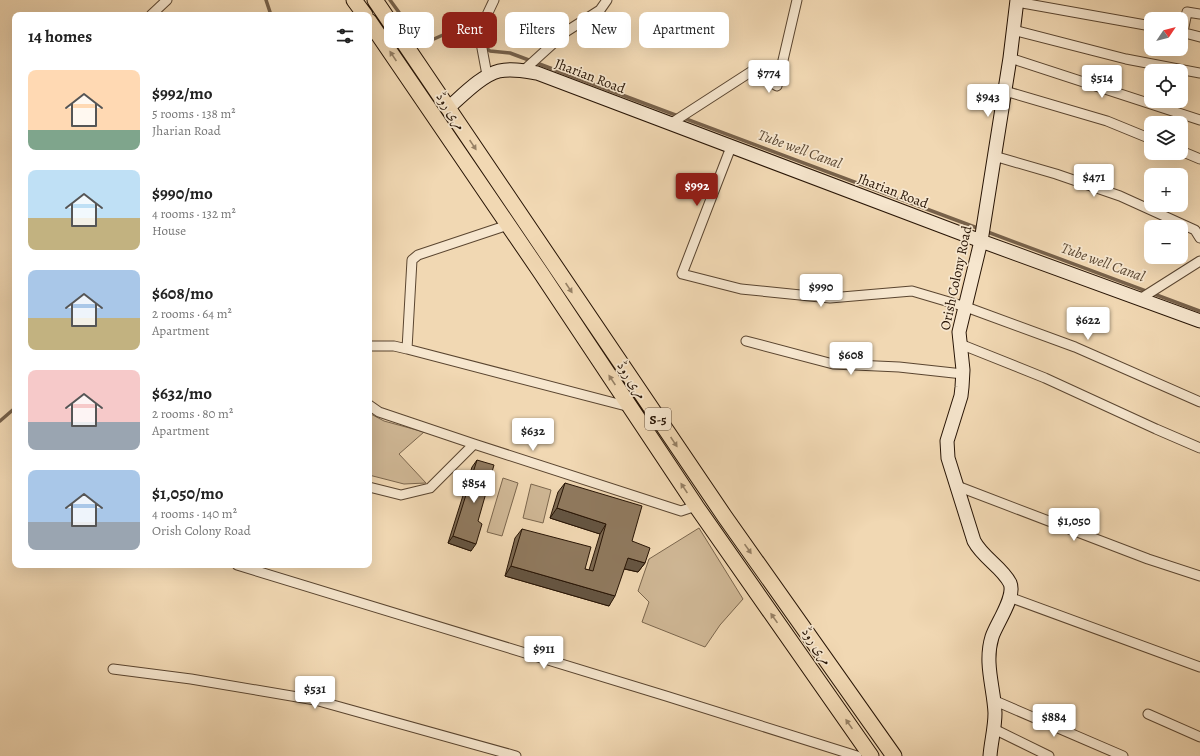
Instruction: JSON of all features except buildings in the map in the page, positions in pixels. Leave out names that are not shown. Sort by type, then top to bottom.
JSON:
[{"type":"main road","points":[[354,0],[363,12]]},
{"type":"main road","name":"Orish Colony Road","points":[[990,756],[995,712],[988,670],[990,647],[992,637],[1005,608],[1011,589],[1010,583],[1006,577],[979,550],[974,541],[948,458],[947,441],[961,396],[963,374],[959,332],[981,241],[1010,58],[1017,1]]},
{"type":"main road","name":"مری روڈ","points":[[378,4],[725,517],[894,756]]},
{"type":"main road","name":"مری روڈ","points":[[372,25],[541,273],[696,506],[871,756]]},
{"type":"main road","name":"Jharian Road","points":[[448,108],[487,76],[499,71],[513,69],[537,73],[981,241],[1200,320]]},
{"type":"main road","points":[[541,273],[554,264]]},
{"type":"main road","points":[[754,588],[768,578]]},
{"type":"street","points":[[154,12],[167,0]]},
{"type":"street","points":[[487,76],[481,43],[486,17],[494,0]]},
{"type":"street","points":[[524,70],[567,31],[600,10],[607,0]]},
{"type":"street","points":[[670,124],[752,71],[777,86],[797,0]]},
{"type":"street","points":[[1017,1],[1144,25]]},
{"type":"street","points":[[1188,12],[1200,14]]},
{"type":"street","points":[[1013,30],[1126,59],[1200,73]]},
{"type":"street","points":[[1188,34],[1200,37]]},
{"type":"street","points":[[1010,58],[1200,120]]},
{"type":"street","points":[[1005,91],[1106,121],[1144,136]]},
{"type":"street","points":[[732,147],[682,274],[741,289],[830,298],[912,291],[966,307],[1075,347],[1200,402]]},
{"type":"street","points":[[1188,154],[1200,159]]},
{"type":"street","points":[[994,156],[1056,174],[1120,196],[1195,230],[1200,238]]},
{"type":"street","points":[[407,349],[412,260],[418,255],[508,225]]},
{"type":"street","points":[[1140,299],[1200,261]]},
{"type":"street","points":[[746,341],[833,364],[963,374]]},
{"type":"street","points":[[960,344],[1045,378],[1200,448]]},
{"type":"street","points":[[372,346],[394,346],[407,349],[630,407]]},
{"type":"street","points":[[372,407],[379,412],[474,444],[681,511],[696,506]]},
{"type":"street","points":[[372,488],[401,495],[430,488],[474,444]]},
{"type":"street","points":[[957,486],[1200,576]]},
{"type":"street","points":[[247,568],[857,756]]},
{"type":"street","points":[[1009,597],[1200,667]]},
{"type":"street","points":[[113,669],[191,679],[315,700],[516,756]]},
{"type":"street","points":[[993,700],[1123,756]]},
{"type":"street","points":[[1148,714],[1200,736]]},
{"type":"street","points":[[994,729],[1049,756]]},
{"type":"shaded area","points":[[372,415],[384,421],[424,432],[399,454],[426,483],[404,484],[372,476]]},
{"type":"shaded area","points":[[503,478],[518,483],[502,536],[487,532]]},
{"type":"shaded area","points":[[531,484],[551,490],[543,523],[523,518]]},
{"type":"shaded area","points":[[699,528],[743,599],[720,625],[705,647],[642,622],[649,602],[638,591],[649,559]]},
{"type":"waterway","points":[[266,0],[270,12]]},
{"type":"waterway","points":[[390,0],[399,12]]},
{"type":"waterway","name":"Tube well Canal","points":[[434,39],[442,35]]},
{"type":"waterway","name":"Tube well Canal","points":[[486,48],[490,51],[510,53],[980,229]]},
{"type":"waterway","name":"Tube well Canal","points":[[985,231],[1200,311]]},
{"type":"waterway","points":[[0,421],[12,411]]}]
